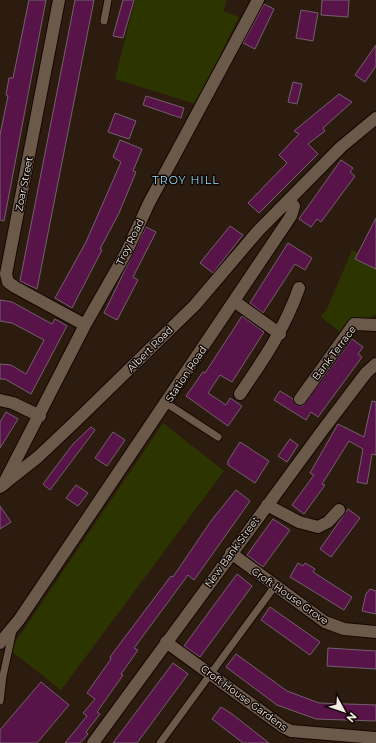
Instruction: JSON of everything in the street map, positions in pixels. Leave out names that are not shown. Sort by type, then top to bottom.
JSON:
[{"type":"street","name":"Zoar Street","points":[[59,0],[6,274],[8,282],[15,287],[85,325]]},
{"type":"street","name":"Troy Road","points":[[2,486],[40,416],[85,325],[126,253],[149,203],[258,0]]},
{"type":"street","points":[[289,200],[341,147],[376,118]]},
{"type":"street","name":"Station Road","points":[[0,643],[14,625],[166,403],[293,212],[294,206],[289,200]]},
{"type":"street","name":"Albert Road","points":[[2,486],[38,457],[76,422],[189,311],[258,231],[289,200]]},
{"type":"street","points":[[240,394],[280,334],[299,288]]},
{"type":"street","points":[[234,301],[280,334]]},
{"type":"street","name":"Bank Terrace","points":[[300,399],[354,324],[376,325]]},
{"type":"street","name":"New Bank Street","points":[[100,741],[166,642],[366,373],[376,364]]},
{"type":"street","points":[[0,400],[13,403],[40,416]]},
{"type":"street","points":[[267,505],[299,522],[318,528],[328,522],[339,510]]},
{"type":"street","name":"Croft House Grove","points":[[231,554],[334,627],[376,632]]},
{"type":"street","name":"Croft House Gardens","points":[[166,642],[291,731],[376,738]]},
{"type":"lane","points":[[104,21],[108,0]]},
{"type":"lane","points":[[166,403],[218,437]]},
{"type":"lane","points":[[160,743],[275,586]]},
{"type":"lane","points":[[0,701],[3,676],[14,625]]},
{"type":"green space","points":[[135,0],[227,0],[223,11],[239,17],[196,104],[115,79]]},
{"type":"green space","points":[[352,250],[376,263],[376,314],[345,336],[321,317],[327,309]]},
{"type":"green space","points":[[163,423],[224,471],[61,690],[10,650]]},
{"type":"building","points":[[29,0],[46,0],[4,221],[0,220],[0,135],[8,96],[6,95],[9,78],[13,78]]},
{"type":"building","points":[[75,0],[94,0],[37,289],[20,281]]},
{"type":"building","points":[[123,0],[134,0],[123,38],[113,36]]},
{"type":"building","points":[[322,0],[349,0],[348,17],[321,15]]},
{"type":"building","points":[[264,4],[274,9],[255,49],[243,43]]},
{"type":"building","points":[[301,10],[318,13],[313,41],[296,38]]},
{"type":"building","points":[[376,45],[376,66],[365,82],[355,75]]},
{"type":"building","points":[[293,82],[302,84],[297,104],[288,102]]},
{"type":"building","points":[[339,94],[352,102],[323,128],[325,131],[308,144],[318,154],[259,213],[248,203],[287,163],[279,155],[299,134],[294,131]]},
{"type":"building","points":[[146,96],[184,108],[181,118],[143,105]]},
{"type":"building","points":[[115,113],[136,121],[129,139],[108,132]]},
{"type":"building","points":[[120,140],[142,149],[133,171],[136,172],[119,213],[100,249],[102,250],[72,308],[55,298],[86,242],[121,162],[113,157]]},
{"type":"building","points":[[341,160],[353,168],[350,172],[355,176],[321,222],[317,219],[311,227],[299,219]]},
{"type":"building","points":[[376,218],[376,269],[355,259]]},
{"type":"building","points":[[230,226],[243,235],[213,273],[200,263]]},
{"type":"building","points":[[146,227],[156,232],[133,277],[138,280],[117,320],[104,313]]},
{"type":"building","points":[[288,243],[312,258],[305,270],[295,264],[263,313],[250,303]]},
{"type":"building","points":[[0,300],[12,302],[52,324],[55,319],[67,326],[31,394],[5,379],[0,379],[0,364],[11,365],[26,374],[44,340],[12,323],[0,321]]},
{"type":"building","points":[[242,316],[264,332],[232,382],[220,375],[208,393],[226,405],[230,398],[242,406],[228,426],[186,396],[203,372],[205,373]]},
{"type":"building","points":[[352,339],[363,347],[358,354],[362,357],[318,417],[311,412],[306,420],[274,400],[280,391],[293,399],[296,405],[303,406]]},
{"type":"building","points":[[372,401],[376,402],[376,455],[372,454],[367,484],[357,482],[363,449],[349,441],[322,484],[325,485],[304,514],[292,505],[314,475],[310,473],[338,424],[364,437]]},
{"type":"building","points":[[6,412],[18,419],[0,448],[0,422]]},
{"type":"building","points":[[91,427],[95,430],[50,490],[43,484],[73,444]]},
{"type":"building","points":[[113,432],[125,440],[107,466],[95,458]]},
{"type":"building","points":[[290,439],[298,445],[287,462],[278,456]]},
{"type":"building","points":[[240,442],[269,461],[255,483],[228,465],[228,461]]},
{"type":"building","points":[[76,485],[88,493],[78,506],[66,498]]},
{"type":"building","points":[[236,490],[250,501],[194,580],[188,575],[134,648],[138,650],[121,674],[123,675],[97,712],[100,714],[86,732],[88,734],[80,743],[65,743],[87,716],[83,713],[95,699],[87,693],[111,659],[110,657],[171,576],[173,577],[211,521]]},
{"type":"building","points":[[0,506],[11,522],[0,529]]},
{"type":"building","points":[[348,509],[360,518],[331,557],[320,549]]},
{"type":"building","points":[[273,519],[290,530],[263,567],[247,555]]},
{"type":"building","points":[[298,563],[303,566],[305,563],[315,569],[313,572],[352,597],[344,610],[290,577]]},
{"type":"building","points":[[237,574],[252,586],[200,657],[184,646]]},
{"type":"building","points":[[370,589],[376,591],[376,614],[362,611],[366,594]]},
{"type":"building","points":[[270,607],[320,642],[310,655],[261,620]]},
{"type":"building","points":[[328,648],[376,651],[376,669],[327,666]]},
{"type":"building","points":[[236,654],[287,691],[319,703],[376,705],[376,721],[316,719],[277,705],[226,667]]},
{"type":"building","points":[[173,663],[188,674],[137,743],[113,743]]},
{"type":"building","points":[[41,682],[69,705],[37,743],[0,743],[0,730]]},
{"type":"building","points":[[221,707],[269,743],[243,743],[212,719]]},
{"type":"district","name":"TROY HILL","points":[[186,180]]}]
